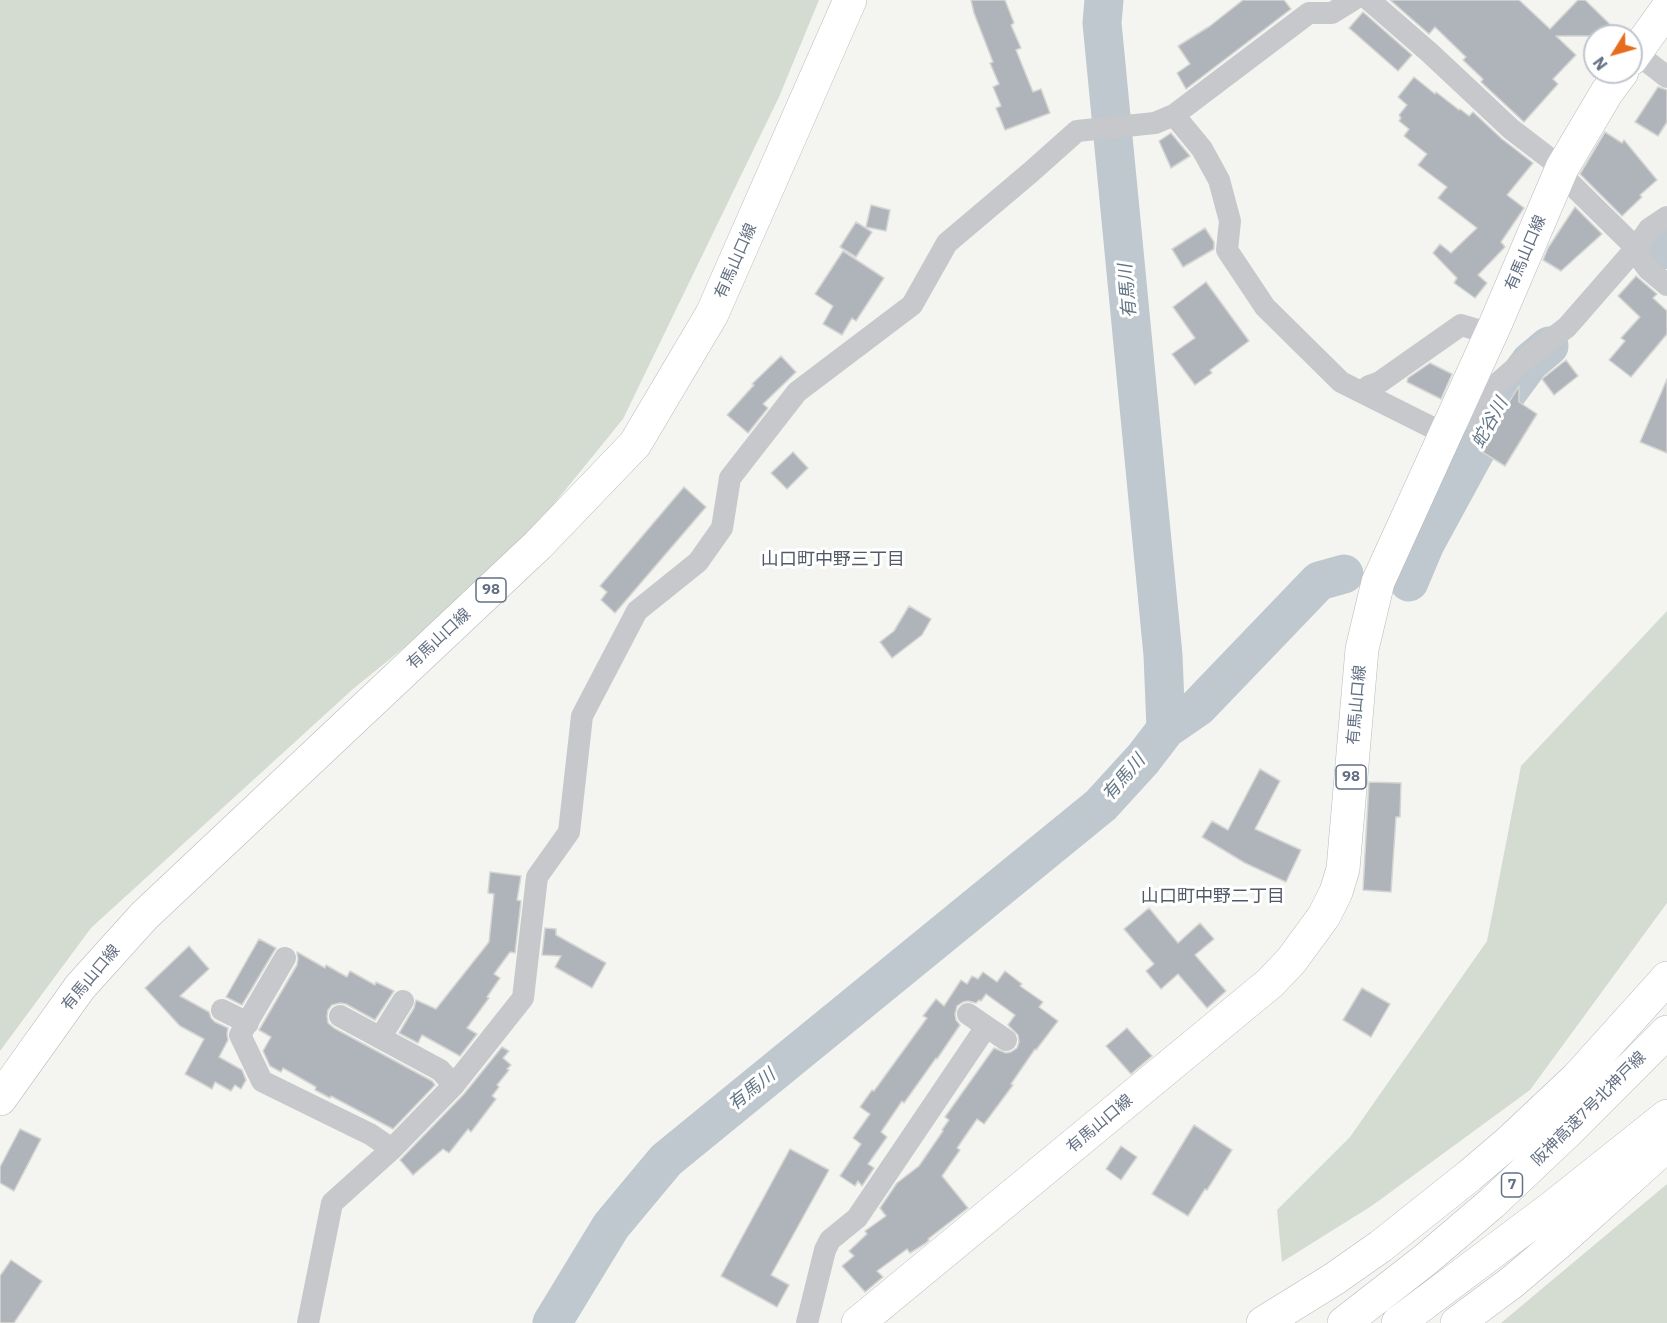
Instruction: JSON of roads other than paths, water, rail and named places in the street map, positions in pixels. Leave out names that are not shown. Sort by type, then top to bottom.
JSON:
[{"type":"main road","name":"有馬山口線","points":[[2,1097],[80,987],[144,916],[538,545],[636,444],[712,314],[850,0]]},
{"type":"main road","name":"有馬山口線","points":[[1643,42],[1667,9]]},
{"type":"main road","name":"有馬山口線","points":[[858,1323],[1270,983],[1291,961],[1324,916],[1336,892],[1343,869],[1362,649],[1378,582],[1491,334],[1562,168],[1613,84]]},
{"type":"main road","points":[[1263,1323],[1381,1246],[1509,1142],[1577,1078],[1667,978]]},
{"type":"main road","name":"阪神高速7号北神戸線","points":[[1344,1323],[1425,1260],[1492,1203],[1667,1032]]},
{"type":"main road","points":[[1398,1323],[1545,1213],[1667,1116]]},
{"type":"main road","points":[[1458,1323],[1557,1245],[1667,1145]]},
{"type":"street","points":[[309,1323],[332,1203],[392,1149],[454,1085],[523,998],[537,877],[569,832],[582,717],[637,611],[698,562],[722,528],[730,478],[797,392],[912,305],[947,243],[1077,131],[1164,119],[1309,13],[1332,13],[1353,0]]},
{"type":"street","points":[[1369,0],[1430,52],[1511,129],[1562,168],[1569,182],[1636,248],[1648,269],[1667,285]]},
{"type":"street","points":[[1643,67],[1667,77]]},
{"type":"street","points":[[1164,119],[1202,149],[1219,180],[1230,221],[1227,250],[1265,307],[1341,382],[1364,393],[1449,424],[1470,419],[1489,391],[1567,327],[1636,248],[1649,229],[1667,217]]},
{"type":"street","points":[[1364,393],[1369,386],[1380,382],[1461,325],[1491,334]]},
{"type":"street","points":[[285,958],[240,1035],[262,1081],[370,1134],[392,1149]]},
{"type":"street","points":[[380,1038],[403,1001]]},
{"type":"street","points":[[222,1010],[248,1023]]},
{"type":"street","points":[[340,1016],[440,1070],[454,1085]]},
{"type":"street","points":[[807,1323],[825,1250],[830,1240],[857,1218],[904,1130],[977,1021],[1006,1040]]},
{"type":"waterway","name":"有馬川","points":[[552,1323],[611,1226],[666,1160],[1101,805],[1143,759],[1166,729],[1163,655],[1102,23],[1104,0]]},
{"type":"waterway","name":"蛇谷川","points":[[1655,253],[1667,247]]},
{"type":"waterway","name":"蛇谷川","points":[[1409,582],[1425,544],[1502,400],[1530,362],[1549,346]]},
{"type":"waterway","name":"蛇谷川","points":[[1166,729],[1198,707],[1319,581],[1344,574]]},
{"type":"district","name":"山口町中野三丁目","points":[[833,560]]},
{"type":"district","name":"山口町中野二丁目","points":[[1213,897]]}]
